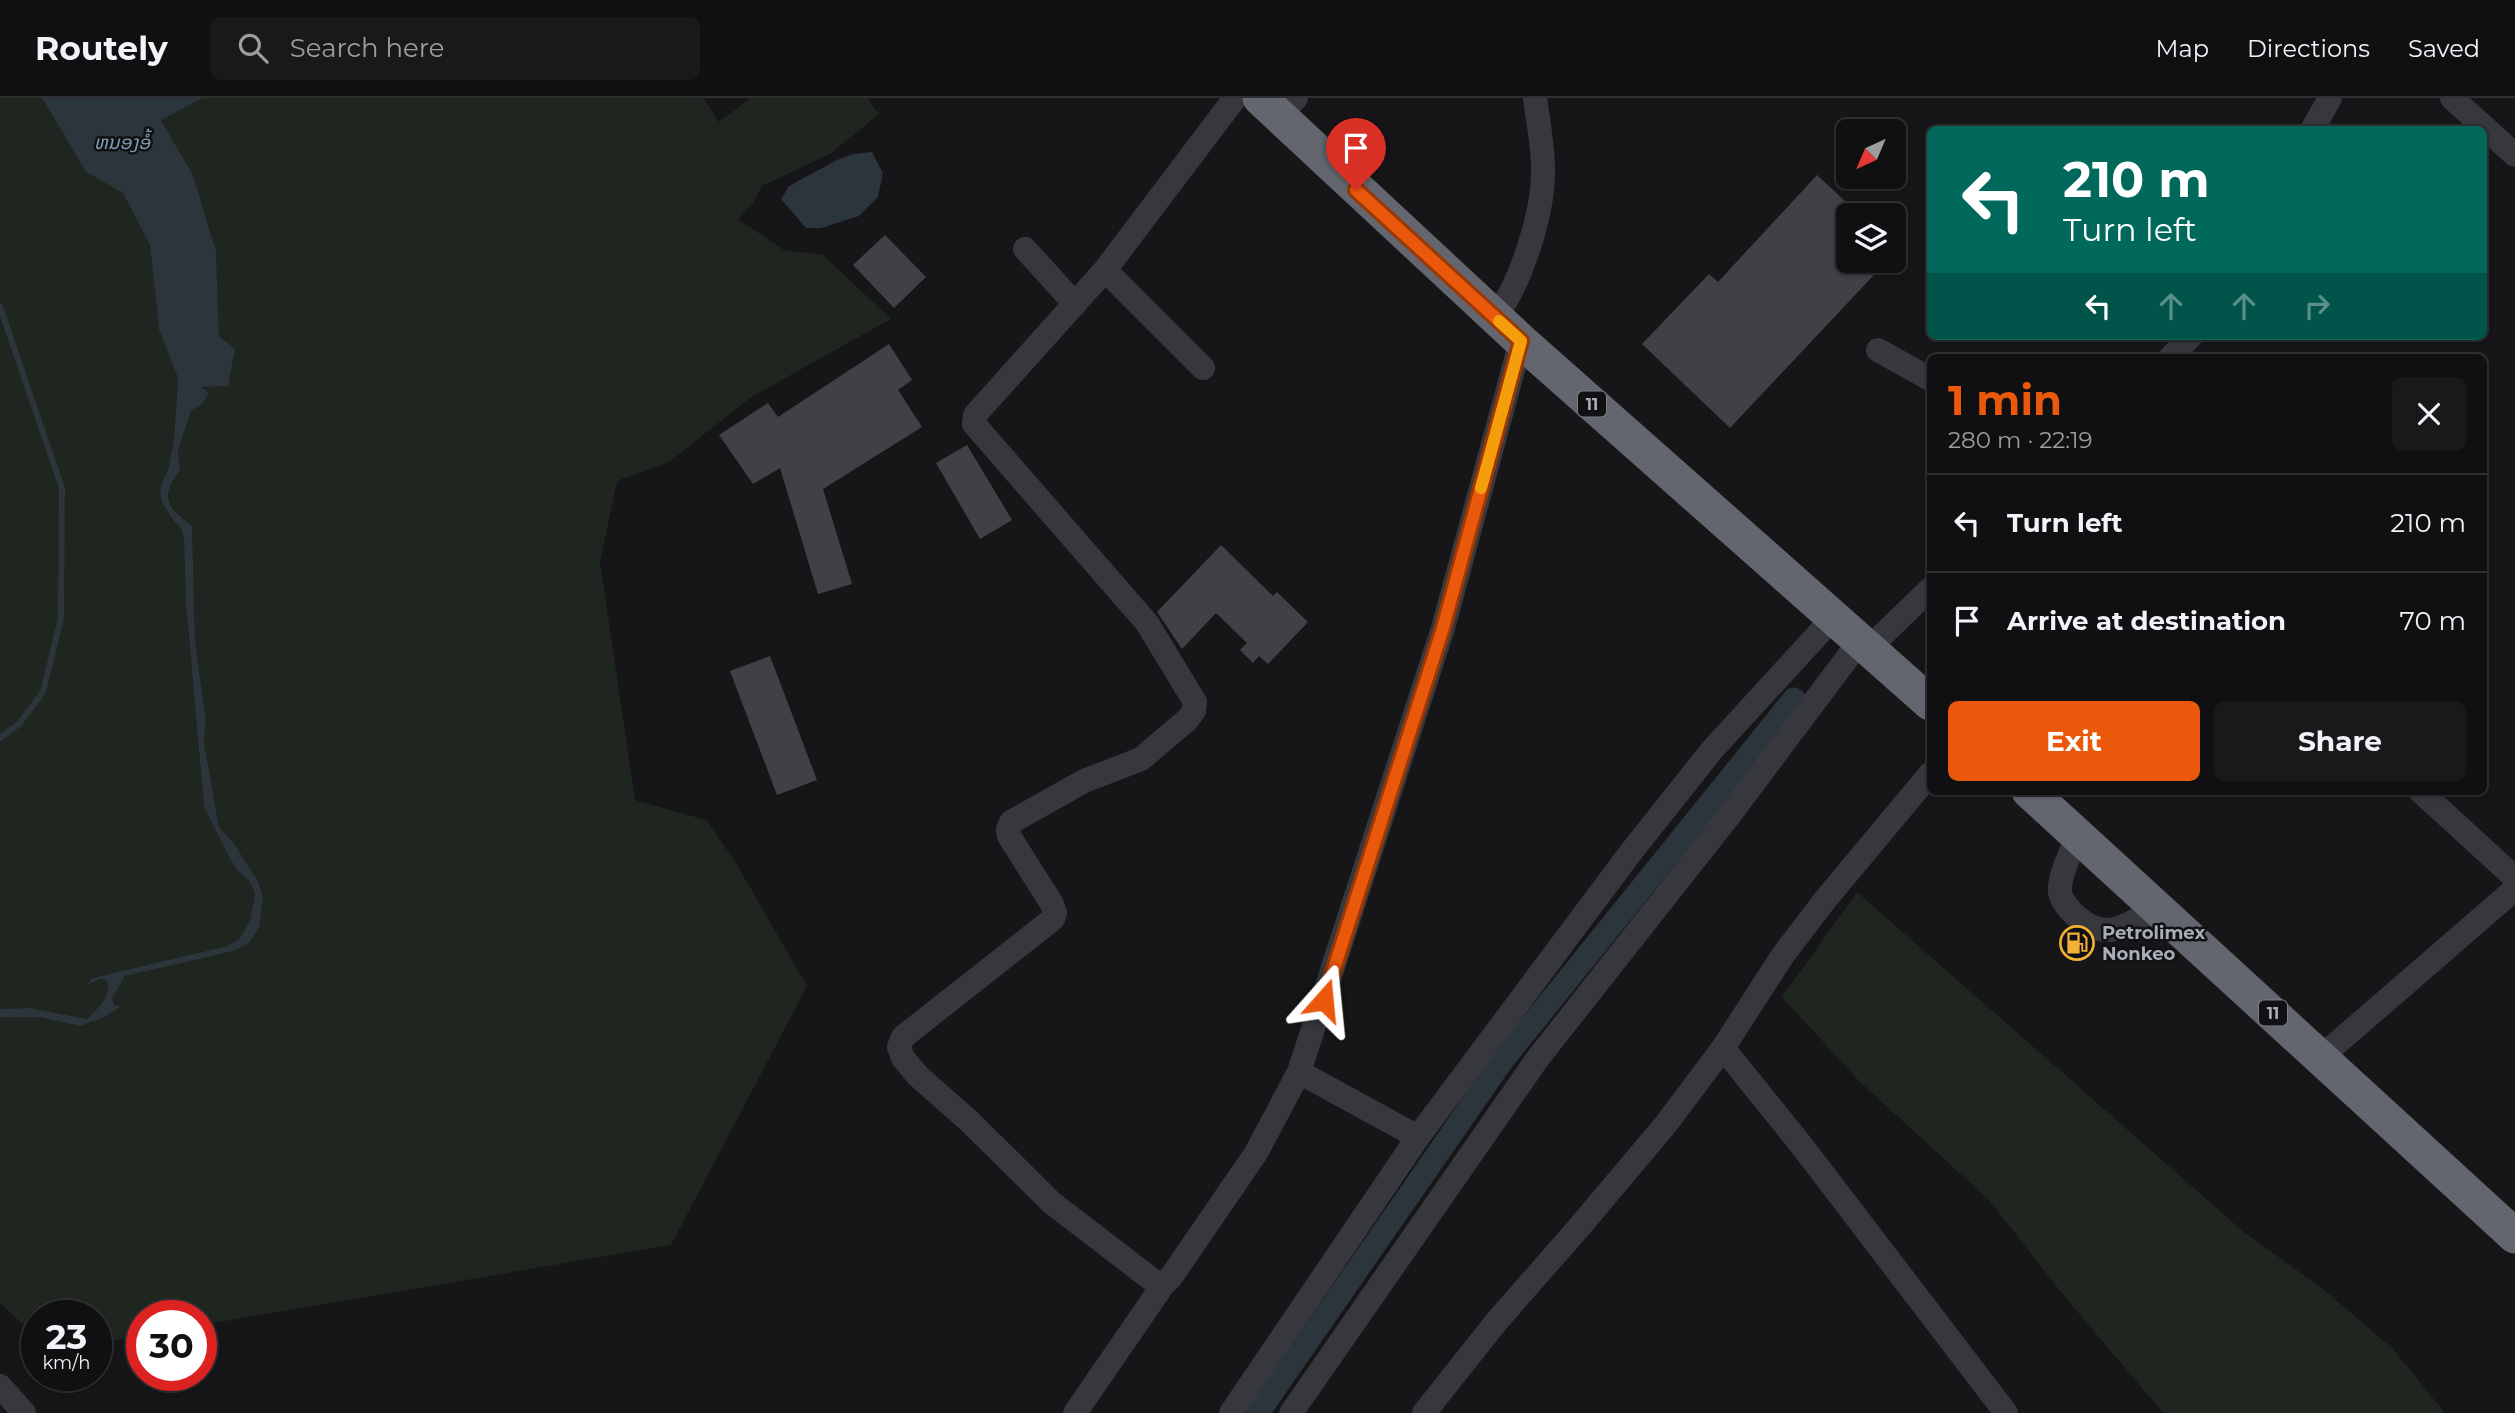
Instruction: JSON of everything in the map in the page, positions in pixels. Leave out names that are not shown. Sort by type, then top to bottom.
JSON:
[{"type":"highway","name":"11","points":[[1278,104],[1521,341],[1927,701]]},
{"type":"highway","name":"11","points":[[2033,795],[2515,1236]]},
{"type":"street","points":[[1163,1284],[1155,1282],[1052,1203],[968,1120],[918,1076],[903,1058],[899,1047],[903,1037],[1053,919],[1055,912],[1052,904],[1009,836],[1011,822],[1084,781],[1141,759],[1194,711],[1195,702],[1147,623],[974,424],[975,415],[1105,270],[1235,98]]},
{"type":"street","points":[[1495,317],[1514,288],[1536,216],[1544,169],[1535,98]]},
{"type":"street","points":[[2314,126],[2330,98]]},
{"type":"street","points":[[2452,98],[2483,126]]},
{"type":"street","points":[[2487,130],[2515,155]]},
{"type":"street","points":[[1025,249],[1075,304]]},
{"type":"street","points":[[1105,270],[1202,368]]},
{"type":"street","points":[[2174,354],[2187,340]]},
{"type":"street","points":[[1075,1413],[1256,1153],[1299,1073],[1443,628],[1521,341]]},
{"type":"street","points":[[1878,350],[1927,377]]},
{"type":"street","points":[[1291,1413],[1538,1058],[1864,645],[1927,592]]},
{"type":"street","points":[[1231,1413],[1418,1137],[1614,874],[1712,750],[1834,617]]},
{"type":"street","points":[[1427,1412],[1497,1321],[1666,1124],[1723,1048],[1783,955],[1927,778]]},
{"type":"street","points":[[2424,795],[2515,877]]},
{"type":"street","points":[[2078,835],[2064,872],[2060,894],[2070,911],[2088,928],[2102,930],[2122,927],[2158,908]]},
{"type":"street","points":[[2321,1056],[2515,889]]},
{"type":"street","points":[[1723,1048],[1802,1146],[2006,1413]]},
{"type":"street","points":[[1299,1073],[1418,1137]]},
{"type":"street","points":[[0,1386],[24,1413]]},
{"type":"shaded area","points":[[0,98],[42,98],[86,172],[123,193],[150,245],[159,330],[178,378],[174,439],[168,470],[160,487],[173,520],[182,528],[184,539],[186,604],[204,807],[237,870],[249,881],[255,893],[250,921],[239,940],[227,946],[91,978],[107,980],[108,986],[103,1002],[87,1019],[30,1008],[0,1009]]},
{"type":"shaded area","points":[[203,98],[703,98],[719,122],[751,98],[867,98],[879,114],[830,154],[762,186],[753,203],[738,219],[784,250],[823,255],[891,319],[753,396],[667,463],[617,481],[600,562],[635,800],[706,820],[733,858],[807,986],[671,1245],[217,1322],[217,1300],[126,1300],[126,1338],[112,1341],[112,1300],[21,1300],[21,1322],[0,1303],[0,1017],[39,1017],[80,1026],[115,1007],[112,999],[125,976],[248,944],[258,881],[233,842],[219,827],[204,743],[206,721],[195,641],[192,526],[177,513],[169,495],[180,471],[178,450],[191,411],[203,403],[209,392],[200,387],[219,336],[216,251],[193,175],[161,120]]},
{"type":"shaded area","points":[[1857,892],[2245,1233],[2323,1289],[2393,1349],[2445,1413],[2163,1413],[2065,1297],[1989,1200],[1860,1082],[1782,997]]},
{"type":"water","name":"ຫນອງອໍ້","points":[[42,98],[203,98],[161,120],[193,175],[216,251],[219,336],[235,349],[228,386],[201,387],[209,393],[203,403],[191,411],[178,450],[180,471],[168,495],[172,507],[192,526],[195,641],[206,721],[204,743],[219,827],[233,842],[258,881],[263,898],[259,928],[248,944],[233,951],[125,976],[112,999],[115,1006],[122,1005],[105,1017],[80,1026],[39,1017],[0,1017],[0,1009],[30,1008],[87,1019],[103,1002],[108,986],[107,980],[100,979],[87,985],[92,978],[227,946],[239,939],[250,921],[255,893],[249,881],[237,870],[204,807],[186,604],[184,539],[181,528],[162,502],[160,487],[168,470],[174,439],[178,378],[159,330],[150,245],[123,193],[86,172]]},
{"type":"water","points":[[872,152],[883,173],[878,197],[859,216],[821,228],[806,228],[781,199],[789,186],[837,160],[853,154]]},
{"type":"building","points":[[1817,175],[1847,203],[1836,203],[1836,273],[1876,273],[1730,428],[1642,344],[1709,274],[1718,282]]},
{"type":"building","points":[[885,235],[926,277],[894,308],[853,265]]},
{"type":"building","points":[[889,344],[912,380],[898,390],[922,427],[823,489],[852,584],[818,594],[780,468],[753,484],[719,435],[768,403],[778,417]]},
{"type":"building","points":[[967,445],[1012,520],[980,539],[936,463]]},
{"type":"building","points":[[1221,545],[1273,596],[1277,592],[1308,622],[1268,664],[1259,656],[1253,663],[1240,650],[1247,643],[1216,613],[1182,649],[1157,612]]},
{"type":"building","points":[[770,656],[817,780],[777,795],[730,671]]},
{"type":"waterway","points":[[0,307],[62,488],[61,618],[43,692],[19,724],[0,738]]},
{"type":"waterway","points":[[1258,1413],[1502,1061],[1794,699]]},
{"type":"slow traffic","points":[[1481,488],[1521,341],[1499,321]]},
{"type":"place","name":"Petrolimex Nonkeo","points":[[2077,943]]},
{"type":"route","points":[[1324,1000],[1443,628],[1521,341],[1356,190]]}]
